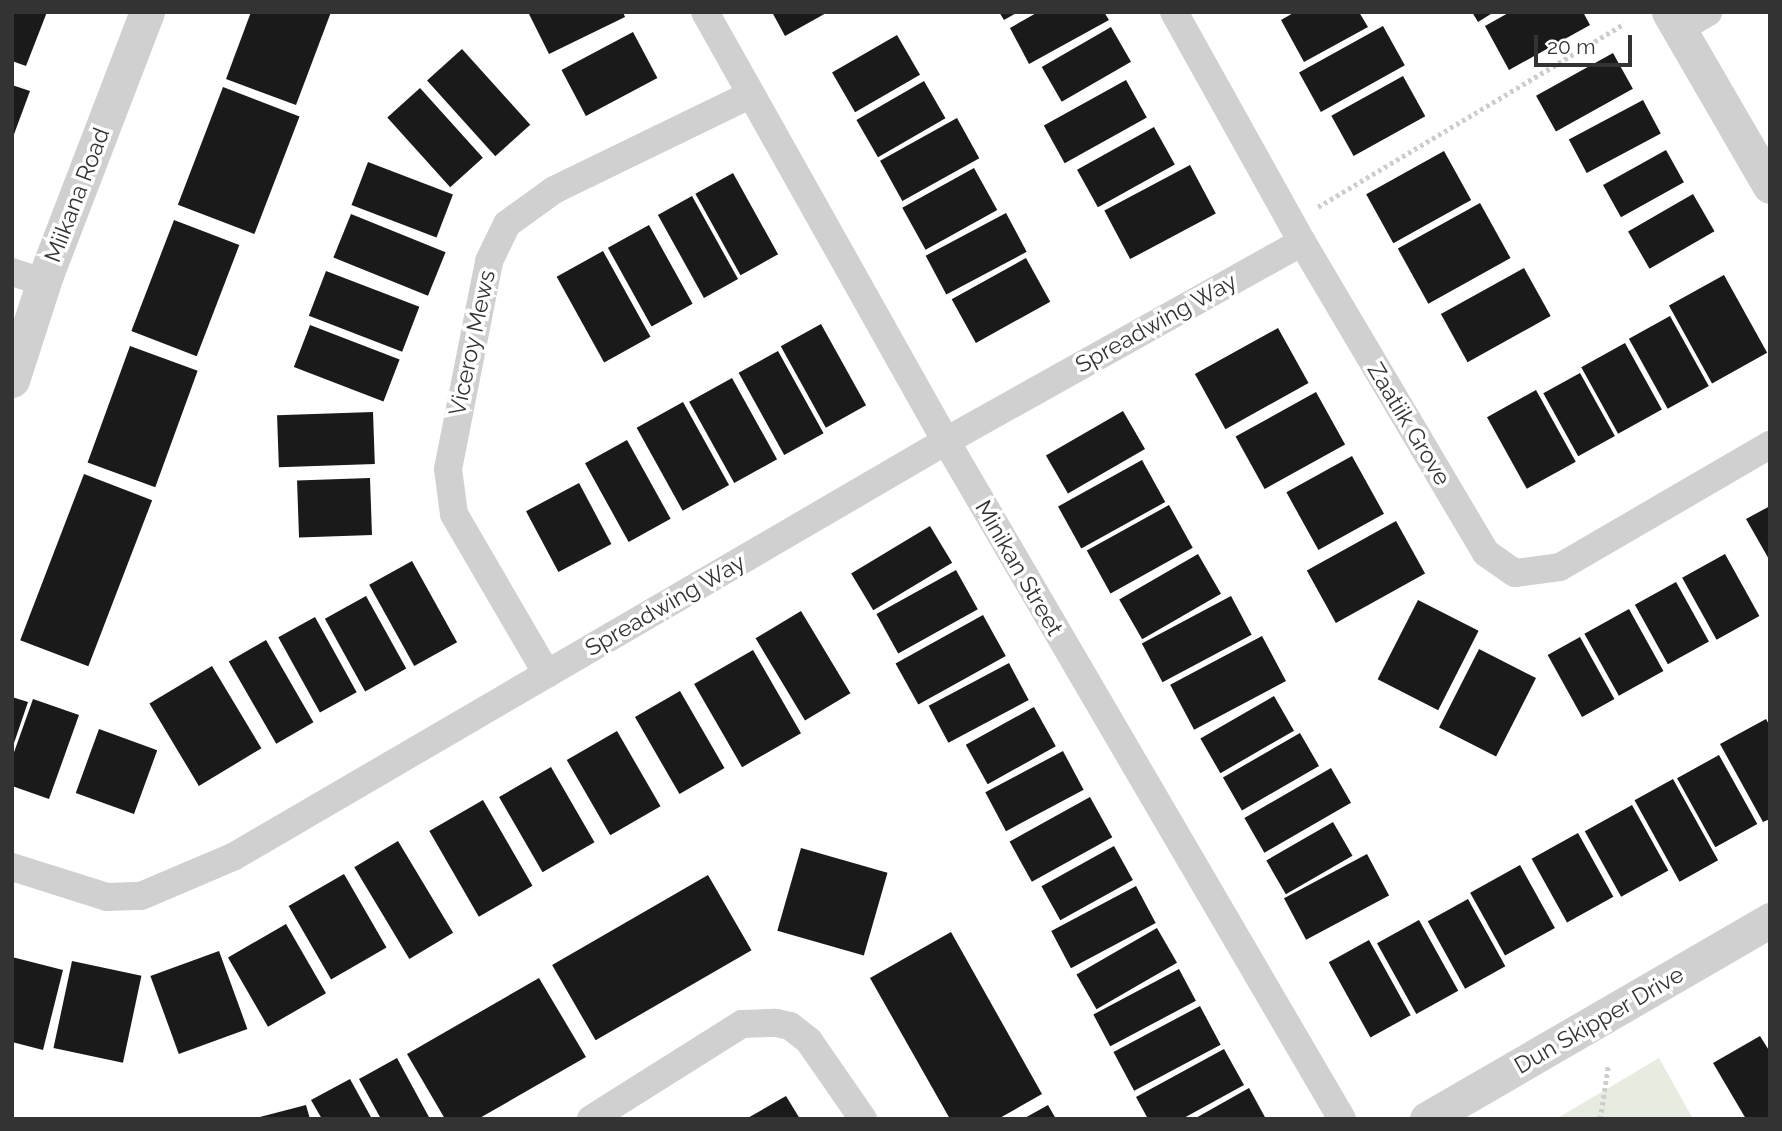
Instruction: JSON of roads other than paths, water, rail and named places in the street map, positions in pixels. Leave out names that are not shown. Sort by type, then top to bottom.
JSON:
[{"type":"street","name":"Miikana Road","points":[[12,380],[28,277],[147,12]]},
{"type":"street","name":"Minikan Street","points":[[705,12],[946,441],[1342,1119]]},
{"type":"street","name":"Zaatiik Grove","points":[[1174,12],[1296,232],[1486,553],[1515,573],[1560,567],[1770,445]]},
{"type":"street","points":[[1686,18],[1770,186]]},
{"type":"street","name":"Viceroy Mews","points":[[547,674],[454,514],[448,469],[488,261],[507,224],[554,190],[750,96]]},
{"type":"street","name":"Spreadwing Way","points":[[12,867],[107,897],[141,896],[233,857],[946,441],[1296,232]]},
{"type":"street","name":"Dun Skipper Drive","points":[[1427,1119],[1770,920]]},
{"type":"street","points":[[592,1119],[742,1024],[776,1023],[790,1026],[809,1041],[863,1119]]}]
